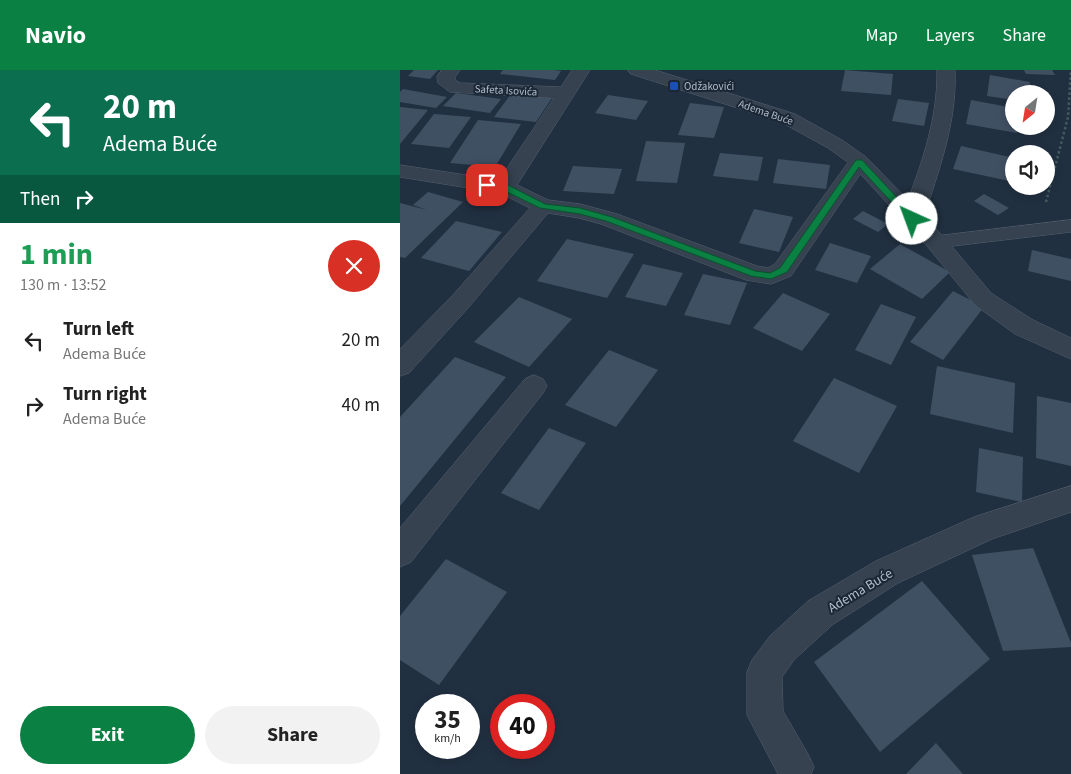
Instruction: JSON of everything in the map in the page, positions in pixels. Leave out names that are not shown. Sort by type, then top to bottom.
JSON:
[{"type":"street","points":[[505,187],[581,70]]},
{"type":"street","name":"Adema Buće","points":[[637,70],[788,118],[835,144],[859,161],[912,219],[936,242],[983,299],[1024,327],[1071,349]]},
{"type":"street","points":[[912,219],[943,125],[947,85],[946,70]]},
{"type":"street","name":"Safeta Isovića","points":[[449,76],[456,88],[566,93]]},
{"type":"street","points":[[400,171],[505,187],[543,206],[580,211],[609,219],[754,274],[771,276],[783,270],[859,161]]},
{"type":"street","points":[[400,366],[460,302],[543,206]]},
{"type":"street","points":[[400,552],[534,386]]},
{"type":"street","name":"Adema Buće","points":[[795,768],[765,715],[764,672],[782,648],[820,613],[887,572],[985,528],[1071,499]]},
{"type":"lane","points":[[936,242],[1071,226]]},
{"type":"path","points":[[1038,231],[1068,118],[1071,70]]},
{"type":"building","points":[[414,70],[438,70],[430,79],[408,76]]},
{"type":"building","points":[[503,70],[561,71],[555,80],[500,74]]},
{"type":"building","points":[[845,70],[893,74],[891,95],[841,91]]},
{"type":"building","points":[[1024,70],[1052,70],[1055,75],[1026,74]]},
{"type":"building","points":[[990,75],[1030,82],[1030,85],[1005,85],[1005,99],[987,96]]},
{"type":"building","points":[[403,89],[447,97],[436,108],[400,102],[400,92]]},
{"type":"building","points":[[456,93],[501,99],[490,113],[443,106]]},
{"type":"building","points":[[511,94],[552,98],[536,122],[494,117]]},
{"type":"building","points":[[608,95],[648,101],[636,120],[595,113]]},
{"type":"building","points":[[898,99],[929,103],[924,126],[892,121]]},
{"type":"building","points":[[971,100],[1005,106],[1005,131],[966,124]]},
{"type":"building","points":[[690,103],[724,107],[714,138],[678,135]]},
{"type":"building","points":[[400,107],[428,110],[400,144]]},
{"type":"building","points":[[434,114],[471,117],[449,148],[411,144]]},
{"type":"building","points":[[478,120],[521,124],[495,167],[450,163]]},
{"type":"building","points":[[646,141],[685,143],[677,183],[636,181]]},
{"type":"building","points":[[961,146],[1005,156],[1005,180],[953,169]]},
{"type":"building","points":[[720,153],[763,157],[758,181],[713,176]]},
{"type":"building","points":[[778,159],[830,165],[826,189],[773,183]]},
{"type":"building","points":[[573,166],[622,169],[614,194],[563,191]]},
{"type":"building","points":[[428,192],[463,202],[405,258],[400,257],[400,203],[427,210],[413,205]]},
{"type":"building","points":[[984,194],[1009,208],[998,215],[974,201]]},
{"type":"building","points":[[754,209],[793,217],[779,252],[739,243]]},
{"type":"building","points":[[863,211],[888,224],[878,232],[853,219]]},
{"type":"building","points":[[456,221],[502,232],[469,271],[421,258]]},
{"type":"building","points":[[567,239],[634,254],[607,298],[537,281]]},
{"type":"building","points":[[830,243],[871,256],[857,283],[815,270]]},
{"type":"building","points":[[900,244],[950,272],[922,299],[870,269]]},
{"type":"building","points":[[1032,250],[1071,259],[1071,281],[1028,271]]},
{"type":"building","points":[[643,264],[683,273],[666,306],[625,297]]},
{"type":"building","points":[[703,274],[747,283],[730,325],[684,315]]},
{"type":"building","points":[[953,291],[984,307],[943,360],[910,342]]},
{"type":"building","points":[[783,293],[830,314],[802,351],[753,328]]},
{"type":"building","points":[[519,297],[572,319],[529,367],[474,342]]},
{"type":"building","points":[[881,304],[916,317],[891,365],[855,350]]},
{"type":"building","points":[[609,350],[658,370],[616,427],[565,405]]},
{"type":"building","points":[[455,357],[506,377],[400,506],[400,417]]},
{"type":"building","points":[[937,366],[1015,383],[1013,433],[930,414]]},
{"type":"building","points":[[834,378],[897,406],[859,473],[793,441]]},
{"type":"building","points":[[1037,396],[1071,403],[1071,466],[1036,458]]},
{"type":"building","points":[[549,428],[586,443],[539,510],[501,493]]},
{"type":"building","points":[[979,448],[1023,457],[1022,502],[976,492]]},
{"type":"building","points":[[1033,548],[1071,647],[1003,651],[972,555]]},
{"type":"building","points":[[446,559],[507,592],[439,685],[400,660],[400,616]]},
{"type":"building","points":[[922,581],[990,659],[880,752],[814,662]]},
{"type":"building","points":[[936,743],[963,774],[906,774]]},
{"type":"place","name":"Odžakovići","points":[[674,86]]},
{"type":"route","points":[[487,185],[505,187],[543,206],[580,211],[609,219],[754,274],[771,276],[783,270],[859,161],[912,219]]}]
